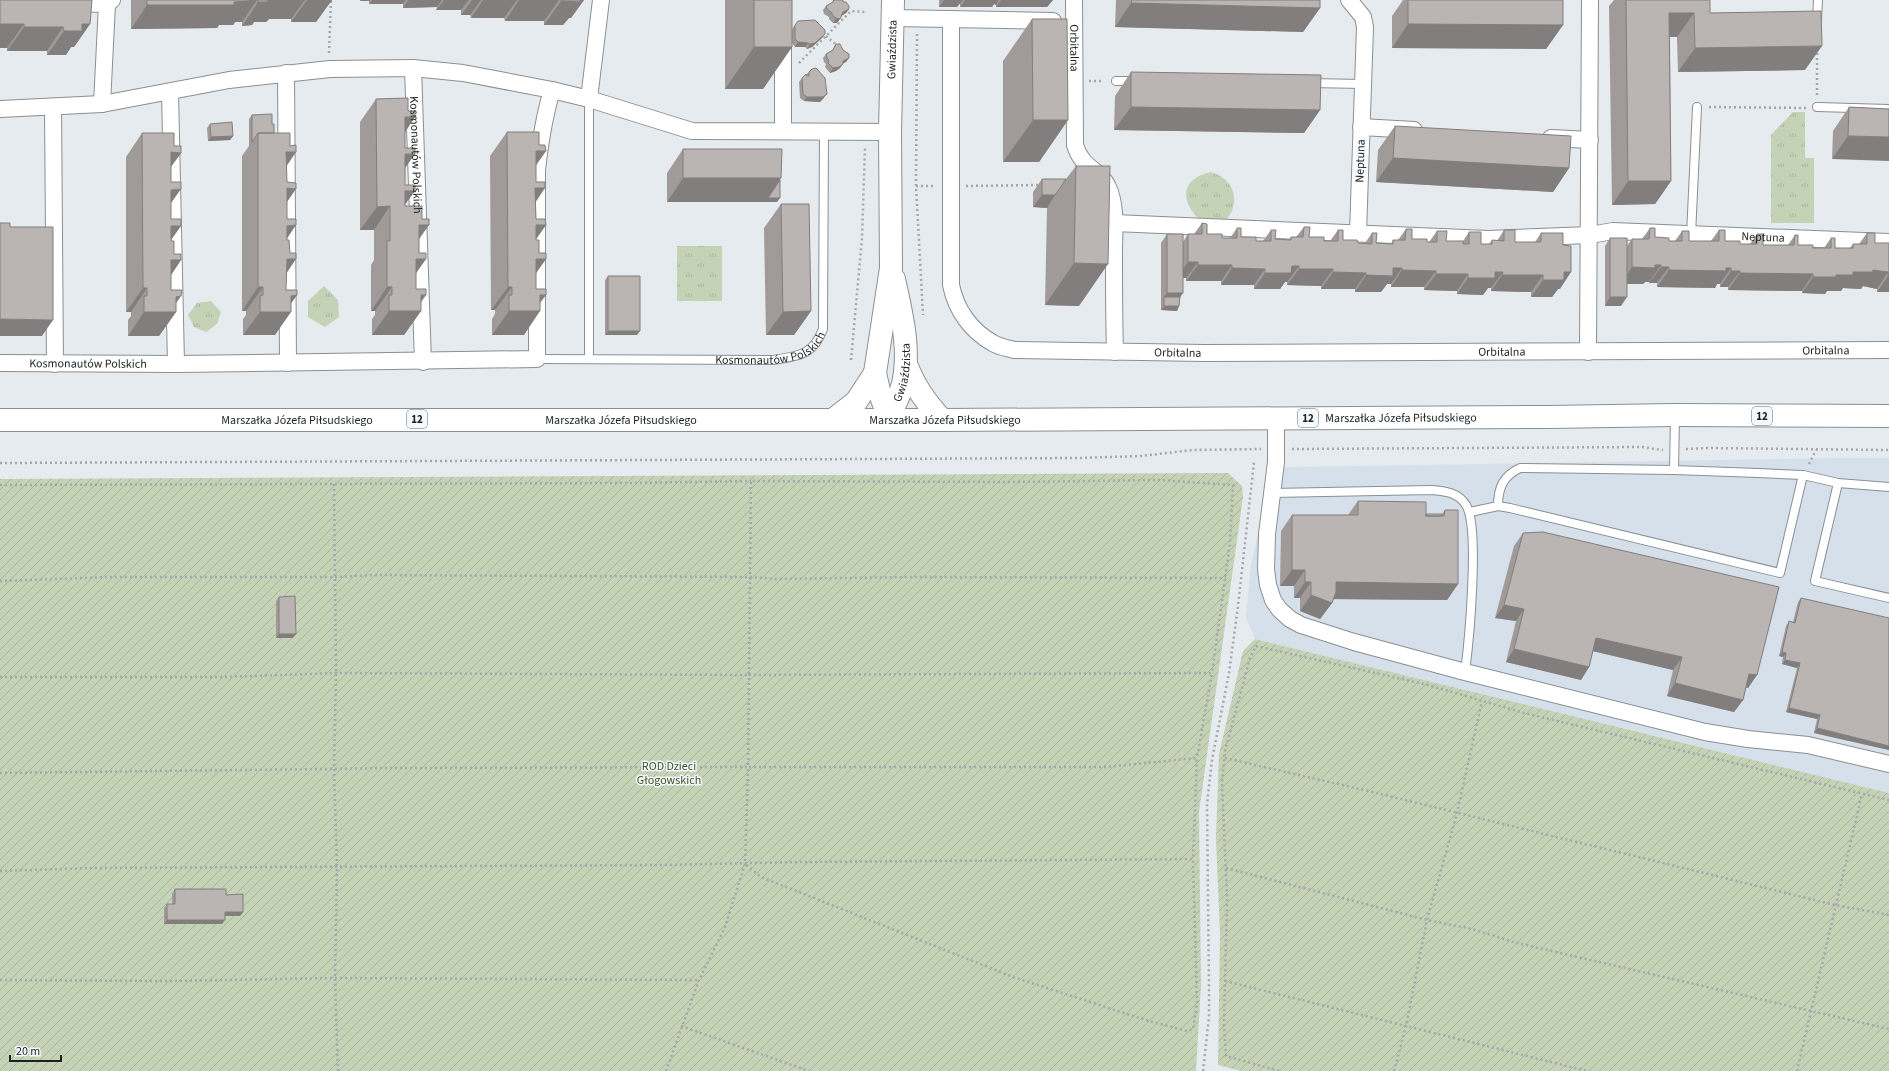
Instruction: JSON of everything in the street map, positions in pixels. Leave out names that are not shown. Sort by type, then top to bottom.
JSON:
[{"type":"main road","name":"Gwiaździsta","points":[[889,418],[879,391],[875,373],[891,268],[890,132],[893,9]]},
{"type":"main road","name":"Gwiaździsta","points":[[889,418],[902,384],[906,364],[903,321],[891,268]]},
{"type":"main road","points":[[906,364],[912,381],[921,396],[942,420]]},
{"type":"main road","points":[[834,419],[856,402],[875,373]]},
{"type":"main road","name":"Marszałka Józefa Piłsudskiego","points":[[0,420],[889,418],[942,420],[1675,415],[1889,416]]},
{"type":"street","points":[[589,99],[601,0]]},
{"type":"street","points":[[783,0],[783,131]]},
{"type":"street","points":[[1074,0],[1074,21]]},
{"type":"street","points":[[1349,0],[1363,17],[1365,27],[1361,127]]},
{"type":"street","points":[[1588,352],[1590,235],[1590,0]]},
{"type":"street","points":[[56,2],[110,2],[102,104]]},
{"type":"street","name":"Orbitalna","points":[[893,9],[950,19],[1074,21],[1074,145],[1078,156],[1103,180],[1108,187],[1112,198],[1114,223],[1115,352]]},
{"type":"street","name":"Orbitalna","points":[[950,19],[951,285],[955,301],[961,313],[975,330],[994,344],[1014,350],[1115,352],[1588,352],[1889,350]]},
{"type":"street","points":[[0,109],[102,104],[229,80],[330,68],[413,68],[463,73],[552,90],[589,99],[692,131],[890,132]]},
{"type":"street","name":"Kosmonautów Polskich","points":[[413,68],[423,362]]},
{"type":"street","points":[[286,73],[288,363]]},
{"type":"street","points":[[537,359],[538,170],[541,136],[552,90]]},
{"type":"street","points":[[170,92],[176,364]]},
{"type":"street","points":[[53,107],[55,364]]},
{"type":"street","name":"Neptuna","points":[[1358,233],[1361,127],[1432,131]]},
{"type":"street","points":[[1534,137],[1590,140]]},
{"type":"street","name":"Neptuna","points":[[1114,223],[1488,239],[1590,235],[1613,231],[1889,242]]},
{"type":"street","name":"Kosmonautów Polskich","points":[[0,363],[176,364],[423,362],[537,359]]},
{"type":"street","points":[[1276,418],[1276,449],[1267,534],[1266,569],[1268,585],[1273,600],[1279,609],[1290,619],[1301,625],[1354,642],[1465,672],[1705,732],[1748,739],[1802,744],[1889,764]]},
{"type":"lane","points":[[1814,19],[1818,0]]},
{"type":"lane","points":[[1116,81],[1148,81]]},
{"type":"lane","points":[[1299,83],[1363,84]]},
{"type":"lane","points":[[589,99],[589,359]]},
{"type":"lane","points":[[1691,235],[1697,107]]},
{"type":"lane","points":[[1817,107],[1889,109]]},
{"type":"lane","name":"Kosmonautów Polskich","points":[[537,359],[772,360],[797,356],[810,351],[818,340],[823,329],[824,131]]},
{"type":"lane","points":[[1674,470],[1675,415]]},
{"type":"lane","points":[[1498,506],[1500,486],[1512,472],[1520,468],[1674,470],[1803,475],[1838,483],[1889,486]]},
{"type":"lane","points":[[1470,512],[1498,506],[1780,572],[1803,475]]},
{"type":"lane","points":[[1838,483],[1815,581],[1889,598]]},
{"type":"lane","points":[[1272,493],[1431,490],[1444,491],[1457,495],[1466,504],[1470,512],[1472,539],[1471,594],[1465,672]]},
{"type":"path","points":[[330,68],[331,0]]},
{"type":"path","points":[[783,79],[851,11],[866,12]]},
{"type":"path","points":[[1697,107],[1817,107],[1814,19]]},
{"type":"path","points":[[917,33],[916,186],[923,321]]},
{"type":"path","points":[[826,36],[840,48]]},
{"type":"path","points":[[1075,81],[1116,81]]},
{"type":"path","points":[[851,360],[862,238],[865,132]]},
{"type":"path","points":[[916,186],[1042,185]]},
{"type":"path","points":[[0,463],[1080,458],[1141,456],[1175,452],[1276,449],[1642,447],[1665,451],[1707,448],[1889,450]]},
{"type":"path","points":[[1203,1071],[1209,1017],[1207,804],[1212,760],[1228,673],[1238,606],[1254,462]]},
{"type":"path","points":[[0,485],[630,483],[751,481],[1012,482],[1159,480],[1234,485],[1226,578],[1212,673],[1197,758],[1193,859],[1197,1002],[1193,1029],[1187,1031],[1149,1021],[1013,977],[761,877],[745,864]]},
{"type":"path","points":[[666,1071],[699,980],[725,927],[745,864],[748,767],[751,481]]},
{"type":"path","points":[[334,484],[336,673],[334,769],[337,868],[335,978],[338,1071]]},
{"type":"path","points":[[0,581],[110,578],[335,577],[374,575],[750,576],[776,579],[913,577],[1226,578]]},
{"type":"path","points":[[1279,1071],[1226,1056],[1224,1025],[1228,899],[1222,783],[1225,758],[1250,658],[1256,646],[1428,685],[1482,701],[1634,740],[1889,800]]},
{"type":"path","points":[[0,677],[224,677],[336,673],[491,675],[749,675],[1212,673]]},
{"type":"path","points":[[1394,1071],[1406,1026],[1427,920],[1457,813],[1482,701]]},
{"type":"path","points":[[0,773],[334,769],[1105,767],[1197,758]]},
{"type":"path","points":[[1225,758],[1834,905],[1889,915]]},
{"type":"path","points":[[1797,1071],[1834,905],[1862,794]]},
{"type":"path","points":[[0,871],[92,868],[337,868],[1193,859]]},
{"type":"path","points":[[1226,868],[1518,943],[1889,1029]]},
{"type":"path","points":[[0,980],[168,981],[335,978],[699,980]]},
{"type":"path","points":[[1225,981],[1587,1071]]},
{"type":"path","points":[[682,1026],[809,1071]]},
{"type":"shaded area","points":[[1889,458],[1889,793],[1255,639],[1246,618],[1251,564],[1273,469],[1292,467]]},
{"type":"green space","points":[[1793,112],[1805,112],[1805,158],[1814,158],[1814,223],[1771,223],[1771,135]]},
{"type":"green space","points":[[1211,172],[1220,176],[1226,181],[1234,194],[1232,209],[1222,224],[1200,220],[1193,213],[1186,198],[1186,191],[1194,179]]},
{"type":"green space","points":[[677,246],[722,246],[722,301],[677,301]]},
{"type":"green space","points":[[324,286],[338,300],[339,317],[325,327],[308,317],[308,301]]},
{"type":"green space","points":[[211,301],[221,312],[217,324],[206,332],[194,327],[188,315],[197,303]]},
{"type":"green space","name":"ROD Dzieci Głogowskich","points":[[1228,473],[1242,486],[1243,497],[1199,812],[1201,985],[1196,1071],[0,1071],[0,479]]},
{"type":"green space","points":[[1255,639],[1889,793],[1889,1071],[1241,1071],[1218,1065],[1220,934],[1216,838],[1219,754],[1243,651]]},
{"type":"building","points":[[0,0],[92,0],[90,24],[82,24],[82,31],[64,31],[63,27],[24,27],[24,24],[0,24]]},
{"type":"building","points":[[147,0],[249,1],[234,2],[234,5],[147,5]]},
{"type":"building","points":[[258,0],[268,0],[268,2],[258,2]]},
{"type":"building","points":[[580,0],[580,2],[561,1]]},
{"type":"building","points":[[754,0],[792,0],[792,47],[754,47]]},
{"type":"building","points":[[834,0],[843,0],[843,2],[846,2],[849,6],[849,9],[843,12],[840,19],[832,15],[826,6]]},
{"type":"building","points":[[1132,0],[1320,0],[1320,8],[1131,3]]},
{"type":"building","points":[[1408,0],[1563,0],[1563,25],[1408,24]]},
{"type":"building","points":[[1626,0],[1710,0],[1710,13],[1821,11],[1822,46],[1695,48],[1694,13],[1669,13],[1671,181],[1628,181]]},
{"type":"building","points":[[1032,19],[1067,19],[1068,120],[1033,120]]},
{"type":"building","points":[[815,20],[825,30],[825,34],[815,43],[810,44],[798,42],[795,39],[795,25],[798,21]]},
{"type":"building","points":[[836,44],[840,44],[843,50],[849,54],[849,58],[843,61],[843,64],[839,67],[833,68],[828,63],[829,60],[826,54],[833,50]]},
{"type":"building","points":[[816,68],[825,78],[827,94],[823,97],[807,97],[803,94],[802,78],[806,74],[809,76],[809,72]]},
{"type":"building","points":[[1131,72],[1321,75],[1320,110],[1131,107]]},
{"type":"building","points":[[408,98],[408,111],[415,111],[415,117],[405,117],[405,148],[415,148],[415,154],[405,154],[405,185],[415,185],[415,191],[405,191],[405,206],[422,206],[422,219],[429,219],[429,225],[419,225],[419,253],[426,253],[426,259],[416,259],[416,289],[426,289],[426,295],[421,295],[421,311],[389,311],[389,295],[392,295],[392,287],[387,287],[387,241],[390,241],[390,206],[377,207],[376,99]]},
{"type":"building","points":[[1849,107],[1889,109],[1889,137],[1848,136]]},
{"type":"building","points":[[272,114],[274,133],[258,133],[252,142],[252,115]]},
{"type":"building","points":[[232,122],[233,136],[211,137],[210,124]]},
{"type":"building","points":[[1395,126],[1571,136],[1569,168],[1393,158]]},
{"type":"building","points":[[507,132],[539,132],[539,145],[545,145],[546,151],[536,151],[536,182],[545,182],[545,188],[535,188],[536,219],[545,219],[546,225],[536,225],[536,240],[539,240],[539,253],[546,253],[546,259],[536,259],[536,289],[546,289],[546,295],[540,295],[540,311],[509,311],[509,295],[512,295],[512,287],[508,287]]},
{"type":"building","points":[[142,133],[174,133],[174,146],[181,146],[181,153],[171,152],[171,182],[181,182],[181,189],[171,190],[171,219],[181,219],[181,226],[171,226],[171,241],[174,241],[174,254],[181,254],[181,260],[171,260],[171,290],[182,290],[181,296],[176,297],[176,312],[144,312],[144,296],[147,296],[147,288],[143,288]]},
{"type":"building","points":[[258,133],[290,133],[290,146],[296,145],[296,152],[286,152],[287,182],[296,183],[296,189],[287,188],[287,219],[296,219],[296,225],[287,226],[287,240],[289,240],[290,253],[296,253],[296,259],[287,259],[286,290],[297,290],[297,295],[291,296],[291,312],[260,312],[260,296],[263,295],[263,287],[258,287]]},
{"type":"building","points":[[683,149],[782,149],[781,178],[683,178]]},
{"type":"building","points":[[1076,166],[1110,166],[1108,264],[1074,263]]},
{"type":"building","points":[[1042,179],[1066,179],[1055,195],[1042,195]]},
{"type":"building","points":[[780,180],[780,198],[768,198]]},
{"type":"building","points":[[781,204],[809,204],[811,311],[783,312]]},
{"type":"building","points":[[0,223],[10,223],[10,227],[53,227],[53,320],[0,319]]},
{"type":"building","points":[[1202,223],[1207,224],[1207,234],[1222,234],[1222,238],[1237,238],[1237,228],[1241,228],[1241,237],[1256,237],[1256,241],[1271,241],[1271,230],[1276,230],[1275,239],[1291,240],[1291,237],[1303,237],[1304,227],[1310,227],[1309,237],[1324,237],[1324,241],[1338,241],[1338,230],[1343,230],[1343,240],[1357,240],[1358,243],[1372,244],[1372,233],[1377,233],[1376,243],[1393,244],[1393,240],[1405,240],[1406,229],[1412,229],[1412,239],[1427,239],[1427,242],[1437,242],[1437,231],[1447,231],[1446,241],[1463,241],[1463,244],[1469,244],[1469,232],[1481,232],[1481,244],[1492,244],[1492,240],[1504,241],[1504,230],[1515,230],[1515,242],[1541,242],[1541,233],[1563,233],[1563,245],[1571,246],[1571,272],[1564,272],[1564,280],[1543,280],[1543,275],[1502,275],[1503,272],[1495,272],[1495,278],[1468,278],[1468,274],[1436,274],[1436,271],[1402,270],[1402,268],[1393,268],[1393,276],[1333,272],[1333,269],[1299,269],[1299,266],[1292,266],[1291,273],[1265,273],[1265,269],[1232,268],[1232,265],[1198,265],[1198,262],[1188,262],[1188,234],[1202,234]]},
{"type":"building","points":[[1650,228],[1655,228],[1655,237],[1669,238],[1669,241],[1682,241],[1682,231],[1689,231],[1689,241],[1719,241],[1719,230],[1725,230],[1725,241],[1740,241],[1740,244],[1757,244],[1757,234],[1763,234],[1763,245],[1794,245],[1795,235],[1798,235],[1798,245],[1813,245],[1813,248],[1831,248],[1831,238],[1835,238],[1835,248],[1853,248],[1853,244],[1867,244],[1867,233],[1875,233],[1875,243],[1889,243],[1889,276],[1888,272],[1873,270],[1873,272],[1853,272],[1853,275],[1836,275],[1836,277],[1813,277],[1813,274],[1740,273],[1740,271],[1731,271],[1731,268],[1726,268],[1726,271],[1669,270],[1669,267],[1661,267],[1661,265],[1655,265],[1655,268],[1632,267],[1632,239],[1649,239]]},
{"type":"building","points":[[1167,234],[1183,234],[1183,293],[1167,293]]},
{"type":"building","points":[[1610,238],[1627,238],[1627,297],[1610,297]]},
{"type":"building","points":[[608,276],[640,276],[640,331],[608,331]]},
{"type":"building","points":[[1164,297],[1180,297],[1179,306],[1164,306]]},
{"type":"building","points":[[1358,501],[1426,502],[1426,516],[1444,516],[1445,510],[1458,510],[1458,584],[1336,582],[1336,592],[1332,603],[1311,595],[1311,582],[1305,582],[1305,570],[1292,570],[1292,515],[1358,515]]},
{"type":"building","points":[[1426,514],[1442,514],[1441,516],[1426,516]]},
{"type":"building","points":[[1543,532],[1779,587],[1757,675],[1749,674],[1743,700],[1675,683],[1682,657],[1596,638],[1589,667],[1514,649],[1524,609],[1504,605],[1523,533]]},
{"type":"building","points":[[295,596],[296,634],[279,634],[279,597]]},
{"type":"building","points":[[1801,598],[1889,618],[1889,746],[1817,728],[1820,715],[1789,708],[1800,663],[1785,660],[1786,653],[1782,652],[1789,621],[1795,623]]},
{"type":"building","points":[[175,889],[226,889],[226,895],[243,894],[243,912],[225,912],[225,920],[167,920],[167,904],[175,904]]}]
